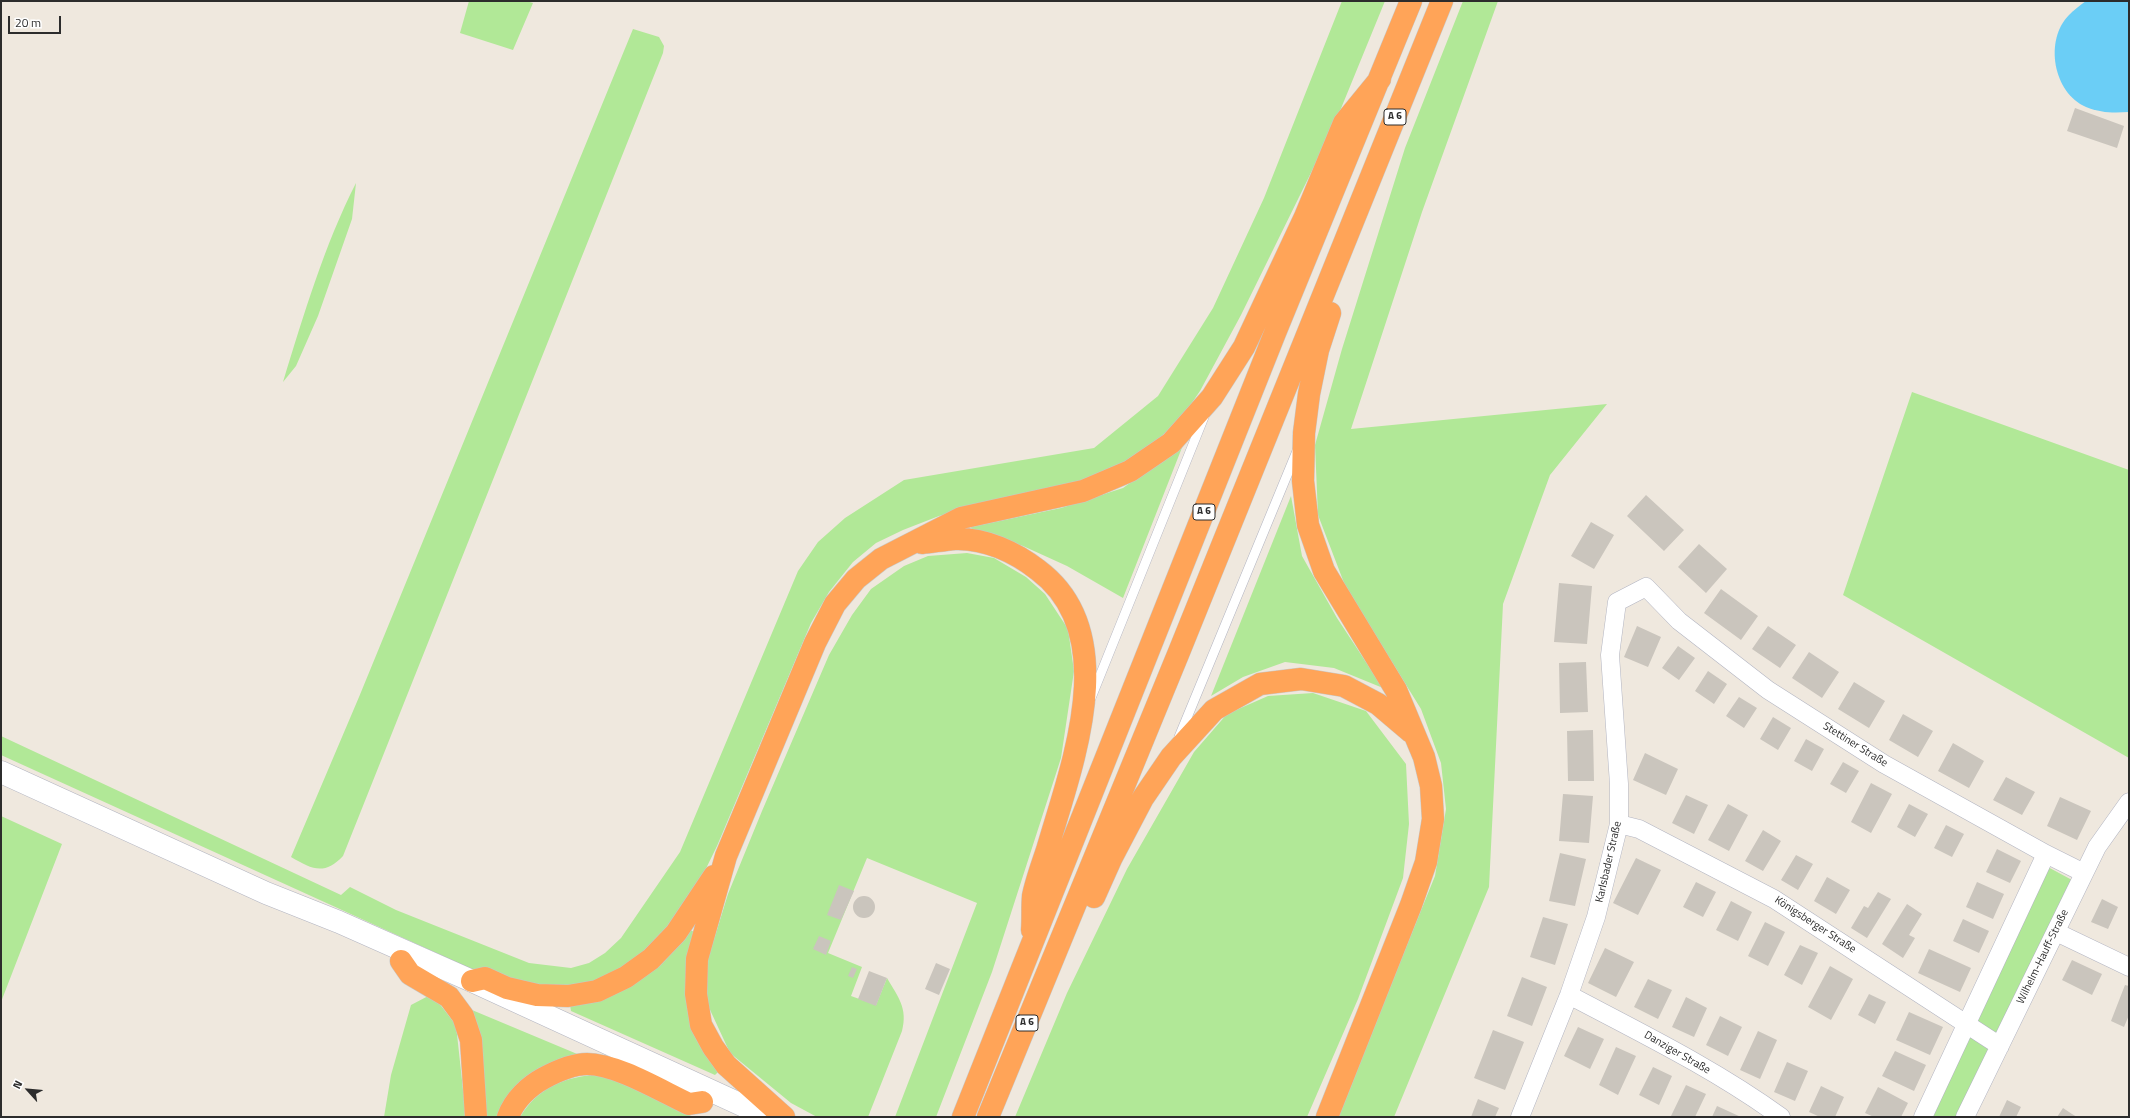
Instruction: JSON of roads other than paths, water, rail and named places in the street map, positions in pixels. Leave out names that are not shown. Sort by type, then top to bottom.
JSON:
[{"type":"highway","name":"A 6","points":[[963,1117],[1272,341],[1412,1]]},
{"type":"highway","name":"A 6","points":[[988,1117],[1066,929],[1442,1]]},
{"type":"highway","points":[[784,1117],[726,1065],[712,1047],[701,1025],[696,994],[697,959],[726,856],[815,643],[836,604],[856,579],[881,559],[904,545],[961,518],[1083,490],[1130,471],[1171,443],[1212,397],[1244,347],[1305,217],[1344,123],[1380,79]]},
{"type":"highway","points":[[1327,1113],[1408,913],[1426,862],[1433,819],[1432,786],[1424,757],[1396,690],[1324,571],[1308,525],[1303,481],[1304,433],[1309,394],[1318,350],[1331,309],[1348,234]]},
{"type":"highway","points":[[904,545],[956,539],[992,545],[1022,557],[1047,576],[1068,602],[1080,632],[1086,668],[1081,724],[1066,783],[1033,896],[1032,946]]},
{"type":"highway","points":[[1066,929],[1090,907],[1111,859],[1143,798],[1171,757],[1214,710],[1260,684],[1301,679],[1344,686],[1378,704],[1413,733]]},
{"type":"highway","points":[[472,982],[485,978],[507,988],[537,995],[568,996],[597,991],[626,977],[651,959],[676,933],[726,856]]},
{"type":"highway","points":[[401,961],[410,974],[449,997],[463,1016],[471,1040],[476,1117]]},
{"type":"highway","points":[[508,1117],[511,1108],[532,1084],[558,1070],[587,1064],[617,1070],[689,1104],[702,1102]]},
{"type":"main road","points":[[1,772],[266,893],[339,922],[768,1117]]},
{"type":"main road","points":[[266,893],[336,931],[693,1093],[702,1102],[734,1117]]},
{"type":"street","name":"Karlsbader Straße","points":[[1520,1117],[1569,995],[1596,917],[1619,824],[1619,784],[1610,655],[1616,602],[1646,587]]},
{"type":"street","name":"Stettiner Straße","points":[[1646,587],[1679,621],[1768,690],[1884,764],[2046,854],[2084,873]]},
{"type":"street","name":"Wilhelm-Hauff-Straße","points":[[1966,1117],[2097,847],[2129,802]]},
{"type":"street","name":"Königsberger Straße","points":[[1619,824],[1639,829],[1774,899],[2000,1046]]},
{"type":"street","points":[[1923,1117],[2046,854]]},
{"type":"street","points":[[2056,932],[2129,967]]},
{"type":"street","name":"Danziger Straße","points":[[1569,995],[1660,1043],[1765,1105],[1781,1117]]},
{"type":"lane","points":[[1081,724],[1212,397]]},
{"type":"lane","points":[[1171,757],[1304,433]]},
{"type":"water","points":[[2086,1],[2129,1],[2129,112],[2107,112],[2086,107],[2075,100],[2066,90],[2060,78],[2056,65],[2056,38],[2061,26],[2069,15]]}]
